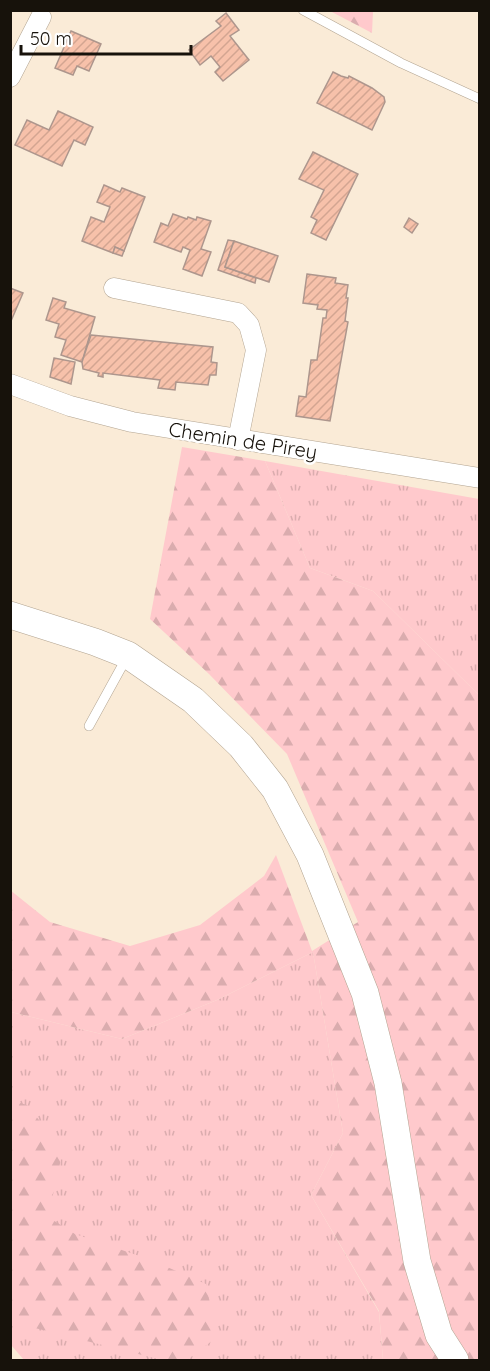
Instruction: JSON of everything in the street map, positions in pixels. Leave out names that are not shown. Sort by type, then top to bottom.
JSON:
[{"type":"main road","points":[[10,615],[95,642],[128,656],[193,700],[241,746],[275,789],[310,855],[365,993],[388,1083],[417,1262],[439,1335],[455,1360]]},
{"type":"street","points":[[10,77],[41,17]]},
{"type":"street","points":[[114,288],[238,313],[249,325],[256,350],[238,440]]},
{"type":"street","name":"Chemin de Pirey","points":[[10,384],[70,406],[132,422],[480,478]]},
{"type":"lane","points":[[303,10],[401,63],[480,99]]},
{"type":"lane","points":[[89,726],[128,656]]},
{"type":"green space","points":[[330,11],[373,11],[372,33]]},
{"type":"green space","points":[[182,447],[265,461],[310,568],[373,591],[479,695],[479,1360],[383,1360],[379,1311],[311,1195],[343,1133],[313,952],[217,1000],[122,1039],[11,1012],[10,890],[50,922],[130,946],[200,925],[264,876],[276,855],[312,951],[358,922],[287,754],[209,674],[150,619]]},
{"type":"green space","points":[[265,461],[479,499],[479,695],[373,591],[310,568]]},
{"type":"green space","points":[[313,952],[343,1133],[311,1195],[379,1312],[383,1360],[24,1360],[11,1345],[11,1012],[122,1039],[217,1000]]},
{"type":"green space","points":[[10,1100],[27,1105],[63,1150],[48,1217],[75,1234],[151,1260],[206,1284],[217,1337],[187,1360],[162,1360],[11,1322]]},
{"type":"building","points":[[226,13],[239,30],[230,36],[249,60],[223,81],[215,72],[220,67],[211,56],[200,65],[189,50],[221,26],[216,21]]},
{"type":"building","points":[[71,31],[101,44],[89,71],[77,66],[73,75],[55,68]]},
{"type":"building","points":[[333,72],[348,78],[349,76],[384,97],[385,102],[372,130],[317,103]]},
{"type":"building","points":[[58,111],[93,127],[85,145],[74,140],[62,166],[15,145],[27,120],[49,130]]},
{"type":"building","points":[[313,152],[358,174],[326,240],[311,233],[317,220],[311,217],[324,190],[299,179]]},
{"type":"building","points":[[104,185],[120,192],[122,188],[145,197],[124,251],[115,247],[113,253],[82,241],[91,217],[104,222],[110,207],[97,202]]},
{"type":"building","points":[[173,214],[187,219],[188,217],[196,220],[197,217],[211,221],[201,249],[211,252],[202,276],[183,269],[190,250],[183,247],[181,252],[154,242],[161,223],[168,226]]},
{"type":"building","points":[[409,218],[418,224],[412,233],[404,227]]},
{"type":"building","points":[[228,240],[234,241],[225,267],[256,278],[255,283],[218,270]]},
{"type":"building","points":[[234,241],[278,256],[269,282],[225,267]]},
{"type":"building","points":[[115,247],[124,251],[122,256],[113,253]]},
{"type":"building","points":[[307,274],[336,278],[335,283],[348,285],[345,321],[348,322],[330,421],[296,416],[299,396],[306,397],[311,360],[317,360],[323,318],[326,318],[327,310],[317,309],[318,305],[303,303]]},
{"type":"building","points":[[10,288],[23,293],[11,321],[10,321]]},
{"type":"building","points":[[53,298],[66,302],[64,308],[95,317],[82,362],[61,355],[66,340],[55,337],[59,324],[46,320]]},
{"type":"building","points":[[91,335],[213,347],[211,362],[217,363],[216,375],[210,375],[208,385],[176,382],[175,390],[158,388],[160,380],[103,373],[103,377],[98,376],[99,373],[83,369],[82,362]]},
{"type":"building","points":[[54,358],[75,362],[71,384],[50,377]]}]
